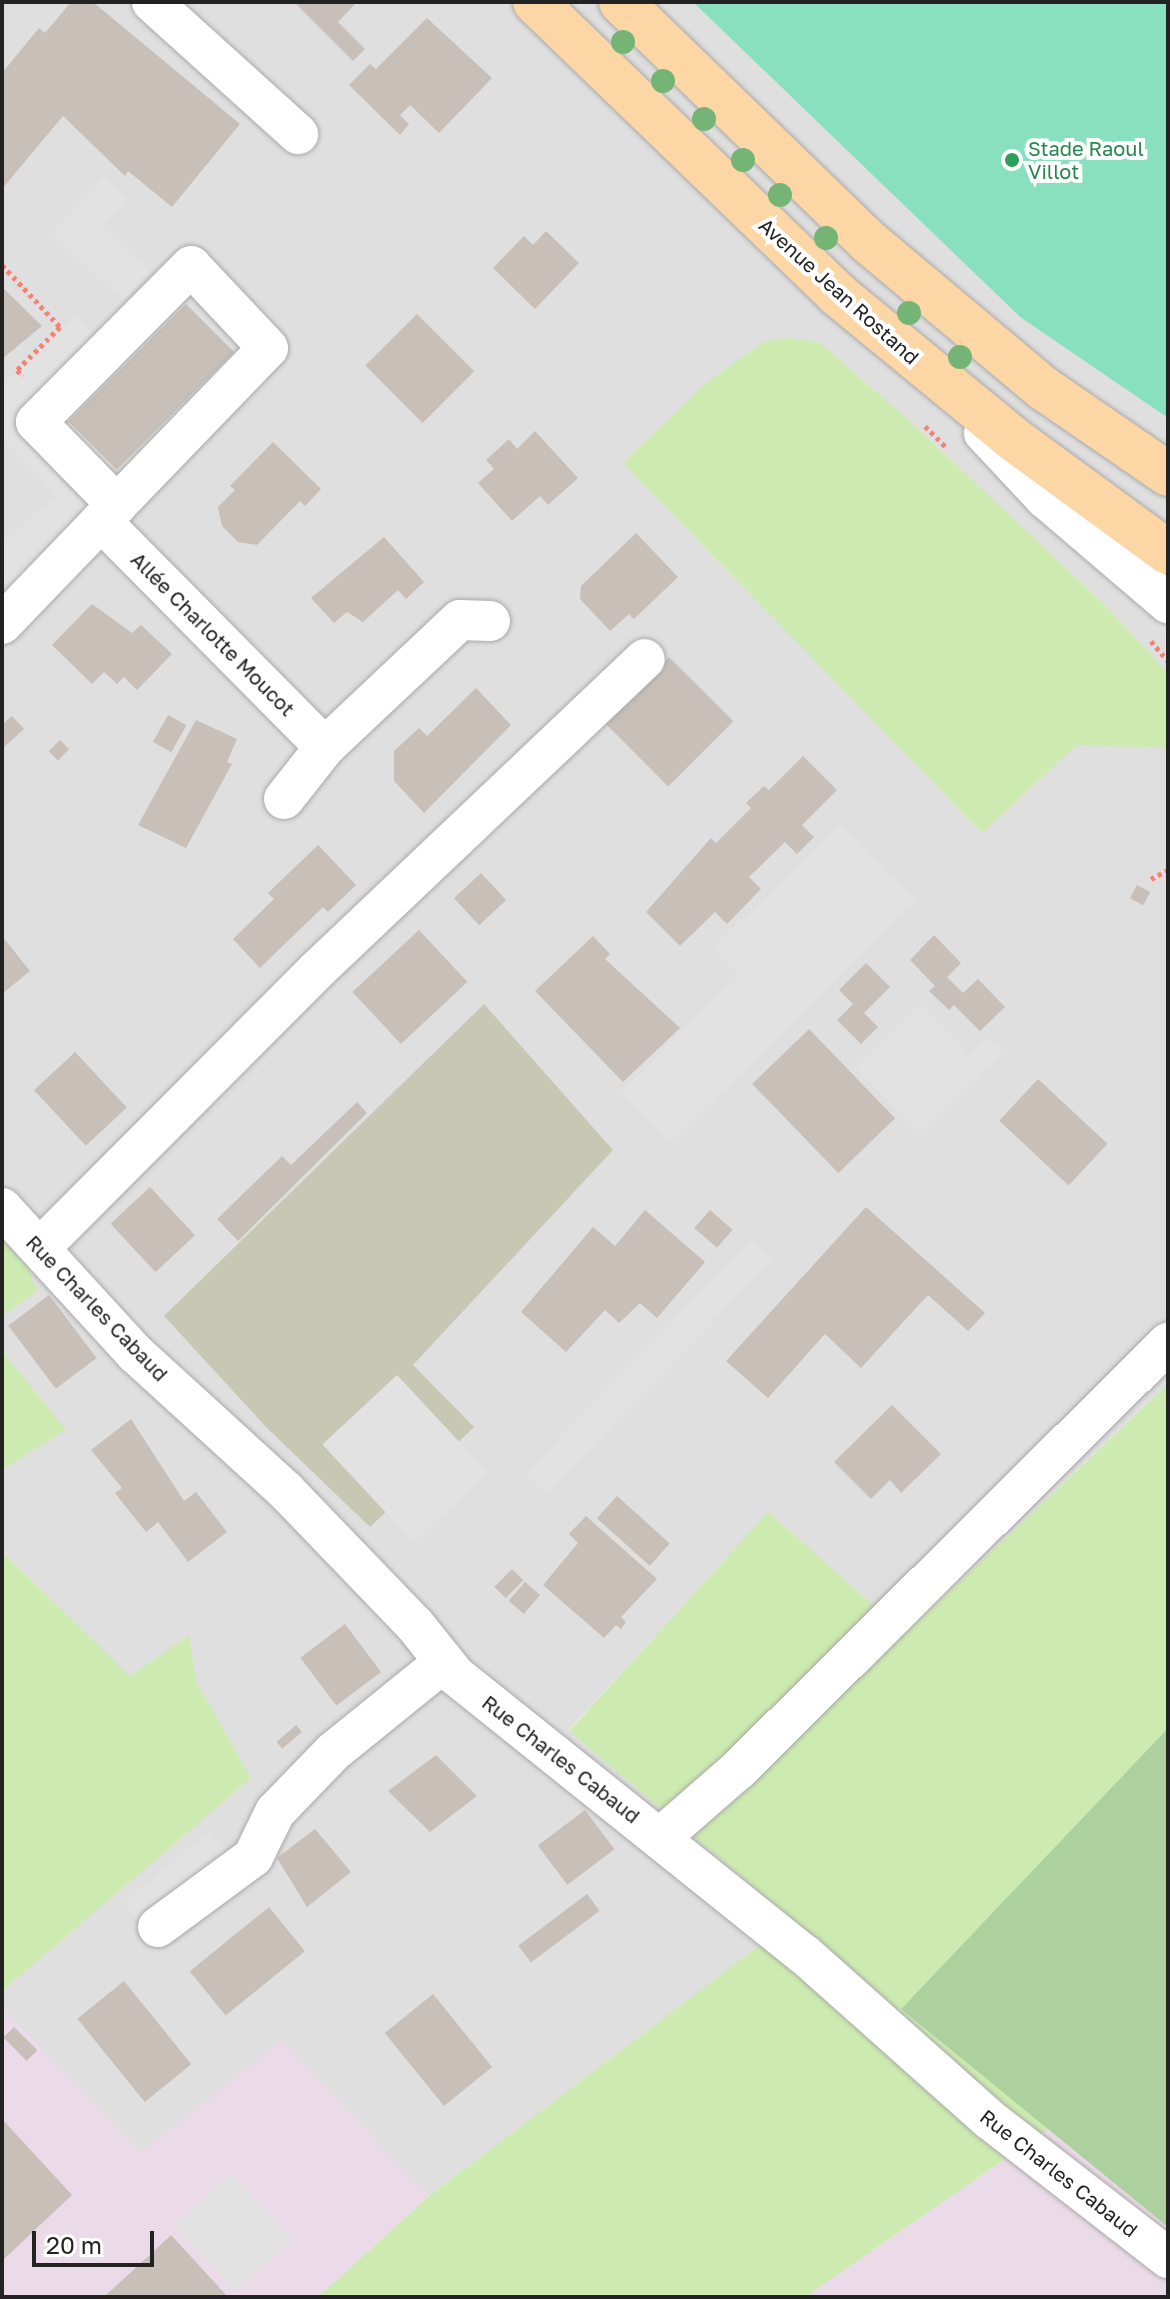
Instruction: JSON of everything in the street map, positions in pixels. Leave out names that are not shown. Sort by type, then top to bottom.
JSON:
[{"type":"main road","name":"Avenue Jean Rostand","points":[[535,2],[837,294],[918,363],[1168,552]]},
{"type":"main road","points":[[621,2],[870,243],[1043,388],[1168,474]]},
{"type":"street","points":[[152,2],[298,134]]},
{"type":"street","points":[[2,624],[268,348],[191,266],[52,406]]},
{"type":"street","points":[[918,363],[1045,498],[1168,603]]},
{"type":"street","name":"Allée Charlotte Moucot","points":[[52,406],[36,422],[109,513],[325,747]]},
{"type":"street","points":[[284,799],[325,747],[460,620],[490,621]]},
{"type":"street","points":[[40,1248],[316,971],[645,659]]},
{"type":"street","name":"Rue Charles Cabaud","points":[[2,1208],[136,1354],[296,1501],[415,1625],[444,1662],[805,1955],[989,2119],[1168,2258]]},
{"type":"street","points":[[661,1837],[739,1769],[1168,1343]]},
{"type":"street","points":[[158,1927],[253,1857],[275,1812],[333,1752],[444,1662]]},
{"type":"path","points":[[2,265],[60,327],[17,370],[52,406]]},
{"type":"path","points":[[1151,879],[1168,870]]},
{"type":"shaded area","points":[[2,2],[693,2],[1020,317],[1168,418],[1168,1384],[904,1633],[768,1513],[569,1730],[794,1920],[429,2196],[282,2042],[141,2153],[2,2008]]},
{"type":"shaded area","points":[[104,177],[127,199],[102,226],[150,271],[123,300],[52,234]]},
{"type":"shaded area","points":[[77,316],[100,341],[22,414],[103,502],[10,588],[2,580],[2,545],[56,495],[2,436],[2,386]]},
{"type":"shaded area","points":[[840,825],[916,902],[670,1143],[621,1092],[739,975],[713,948]]},
{"type":"shaded area","points":[[484,1004],[613,1150],[413,1365],[474,1427],[370,1527],[267,1428],[164,1316]]},
{"type":"shaded area","points":[[921,1005],[969,1055],[987,1038],[1003,1052],[919,1133],[856,1068]]},
{"type":"shaded area","points":[[752,1239],[773,1259],[546,1494],[526,1474]]},
{"type":"shaded area","points":[[397,1375],[488,1473],[414,1543],[322,1445]]},
{"type":"shaded area","points":[[209,1831],[229,1855],[144,1926],[124,1902]]},
{"type":"shaded area","points":[[2,2008],[141,2152],[282,2041],[429,2196],[318,2297],[2,2297]]},
{"type":"shaded area","points":[[1050,2128],[1168,2227],[1168,2297],[805,2297]]},
{"type":"shaded area","points":[[232,2173],[292,2240],[235,2291],[175,2225]]},
{"type":"green space","name":"Stade Raoul Villot","points":[[693,2],[1168,2],[1168,418],[1020,317]]},
{"type":"green space","points":[[790,338],[819,342],[914,425],[1108,608],[1167,672],[1168,748],[1077,745],[982,833],[623,463],[707,382],[765,341]]},
{"type":"green space","points":[[2,1241],[29,1269],[37,1291],[2,1316]]},
{"type":"green space","points":[[2,1351],[66,1430],[2,1470]]},
{"type":"green space","points":[[1168,1384],[1168,1728],[901,2009],[1050,2128],[805,2297],[318,2297],[429,2196],[793,1920],[569,1731],[768,1512],[905,1633]]},
{"type":"green space","points":[[2,1552],[130,1676],[189,1635],[196,1681],[251,1778],[2,1991]]},
{"type":"green space","points":[[1168,1728],[1168,2227],[901,2009]]},
{"type":"building","points":[[71,2],[93,2],[240,124],[172,207],[128,171],[125,176],[63,116],[2,189],[2,73],[39,28],[45,33]]},
{"type":"building","points":[[294,2],[357,2],[338,22],[365,49],[353,61]]},
{"type":"building","points":[[427,18],[492,78],[439,133],[410,105],[400,115],[409,124],[400,135],[349,85],[370,64],[376,69]]},
{"type":"building","points":[[546,231],[579,263],[535,309],[493,268],[524,236],[533,245]]},
{"type":"building","points":[[2,287],[42,326],[2,359]]},
{"type":"building","points":[[186,304],[234,352],[117,469],[69,421]]},
{"type":"building","points":[[417,314],[474,371],[423,423],[365,366]]},
{"type":"building","points":[[535,431],[578,478],[548,505],[540,496],[512,521],[478,483],[494,469],[486,460],[509,439],[517,449]]},
{"type":"building","points":[[273,442],[321,489],[305,506],[300,501],[257,545],[238,542],[222,526],[218,507],[235,490],[230,486]]},
{"type":"building","points":[[636,533],[678,577],[634,619],[629,614],[610,631],[580,599],[581,586]]},
{"type":"building","points":[[384,537],[424,582],[406,599],[398,590],[363,622],[347,612],[334,623],[311,598]]},
{"type":"building","points":[[92,604],[132,633],[141,625],[172,654],[137,690],[124,677],[117,684],[104,672],[92,684],[52,645]]},
{"type":"building","points":[[669,657],[733,721],[668,786],[604,722]]},
{"type":"building","points":[[476,688],[511,725],[424,813],[394,781],[394,751],[419,728],[427,736]]},
{"type":"building","points":[[168,715],[186,725],[171,752],[153,742]]},
{"type":"building","points":[[12,716],[24,729],[2,749],[2,725]]},
{"type":"building","points":[[196,720],[237,739],[227,762],[232,764],[186,848],[138,825]]},
{"type":"building","points":[[60,740],[69,749],[58,761],[49,751]]},
{"type":"building","points":[[803,756],[837,790],[802,825],[814,837],[797,854],[785,842],[749,877],[761,889],[727,924],[715,912],[680,946],[646,912],[711,838],[716,843],[751,808],[746,803],[764,786],[769,790]]},
{"type":"building","points":[[318,845],[356,885],[328,912],[323,907],[260,968],[233,939],[274,899],[268,893]]},
{"type":"building","points":[[481,873],[506,900],[479,925],[454,898]]},
{"type":"building","points":[[1137,885],[1150,892],[1143,905],[1130,898]]},
{"type":"building","points":[[419,930],[467,982],[401,1044],[352,992]]},
{"type":"building","points":[[934,935],[961,963],[947,977],[963,993],[978,979],[1005,1007],[980,1031],[954,1005],[949,1010],[929,991],[935,986],[910,960]]},
{"type":"building","points":[[2,936],[30,971],[2,994]]},
{"type":"building","points":[[593,936],[610,954],[605,959],[680,1028],[623,1082],[535,991]]},
{"type":"building","points":[[866,963],[890,987],[864,1013],[878,1027],[861,1044],[837,1020],[853,1004],[839,990]]},
{"type":"building","points":[[809,1029],[895,1118],[838,1173],[752,1084]]},
{"type":"building","points":[[75,1052],[127,1108],[86,1146],[34,1090]]},
{"type":"building","points":[[1038,1079],[1107,1144],[1069,1185],[999,1121]]},
{"type":"building","points":[[357,1102],[367,1113],[238,1241],[217,1219],[282,1156],[291,1165]]},
{"type":"building","points":[[150,1187],[195,1235],[156,1272],[111,1224]]},
{"type":"building","points":[[866,1207],[985,1313],[968,1331],[928,1295],[861,1368],[825,1334],[768,1398],[726,1361]]},
{"type":"building","points":[[645,1210],[705,1262],[657,1318],[640,1303],[619,1323],[605,1310],[566,1352],[521,1312],[593,1227],[615,1246]]},
{"type":"building","points":[[710,1210],[733,1230],[717,1248],[694,1228]]},
{"type":"building","points":[[49,1295],[97,1358],[56,1389],[8,1326]]},
{"type":"building","points":[[892,1405],[941,1454],[901,1493],[890,1480],[871,1499],[834,1462]]},
{"type":"building","points":[[131,1419],[184,1501],[196,1492],[227,1532],[188,1562],[158,1522],[146,1532],[115,1493],[122,1488],[91,1450]]},
{"type":"building","points":[[617,1496],[670,1544],[650,1566],[597,1518]]},
{"type":"building","points":[[586,1516],[657,1579],[621,1617],[626,1622],[621,1629],[616,1625],[604,1638],[543,1585],[578,1543],[569,1534]]},
{"type":"building","points":[[512,1569],[523,1580],[506,1598],[494,1587]]},
{"type":"building","points":[[525,1582],[540,1595],[524,1614],[509,1601]]},
{"type":"building","points":[[345,1624],[381,1672],[336,1706],[300,1658]]},
{"type":"building","points":[[296,1725],[302,1732],[282,1749],[276,1742]]},
{"type":"building","points":[[436,1755],[477,1796],[430,1832],[388,1791]]},
{"type":"building","points":[[585,1810],[614,1849],[567,1885],[538,1846]]},
{"type":"building","points":[[315,1829],[351,1872],[307,1907],[277,1858]]},
{"type":"building","points":[[587,1894],[600,1911],[531,1963],[518,1946]]},
{"type":"building","points":[[269,1907],[305,1951],[226,2015],[190,1971]]},
{"type":"building","points":[[124,1981],[191,2064],[145,2102],[77,2019]]},
{"type":"building","points":[[433,1994],[492,2067],[444,2106],[385,2033]]},
{"type":"building","points":[[14,2027],[37,2050],[27,2061],[3,2038]]},
{"type":"building","points":[[2,2119],[72,2195],[2,2261]]},
{"type":"building","points":[[171,2235],[228,2297],[104,2297],[155,2250]]},
{"type":"place","name":"Stade Raoul Villot","points":[[1012,160]]}]
